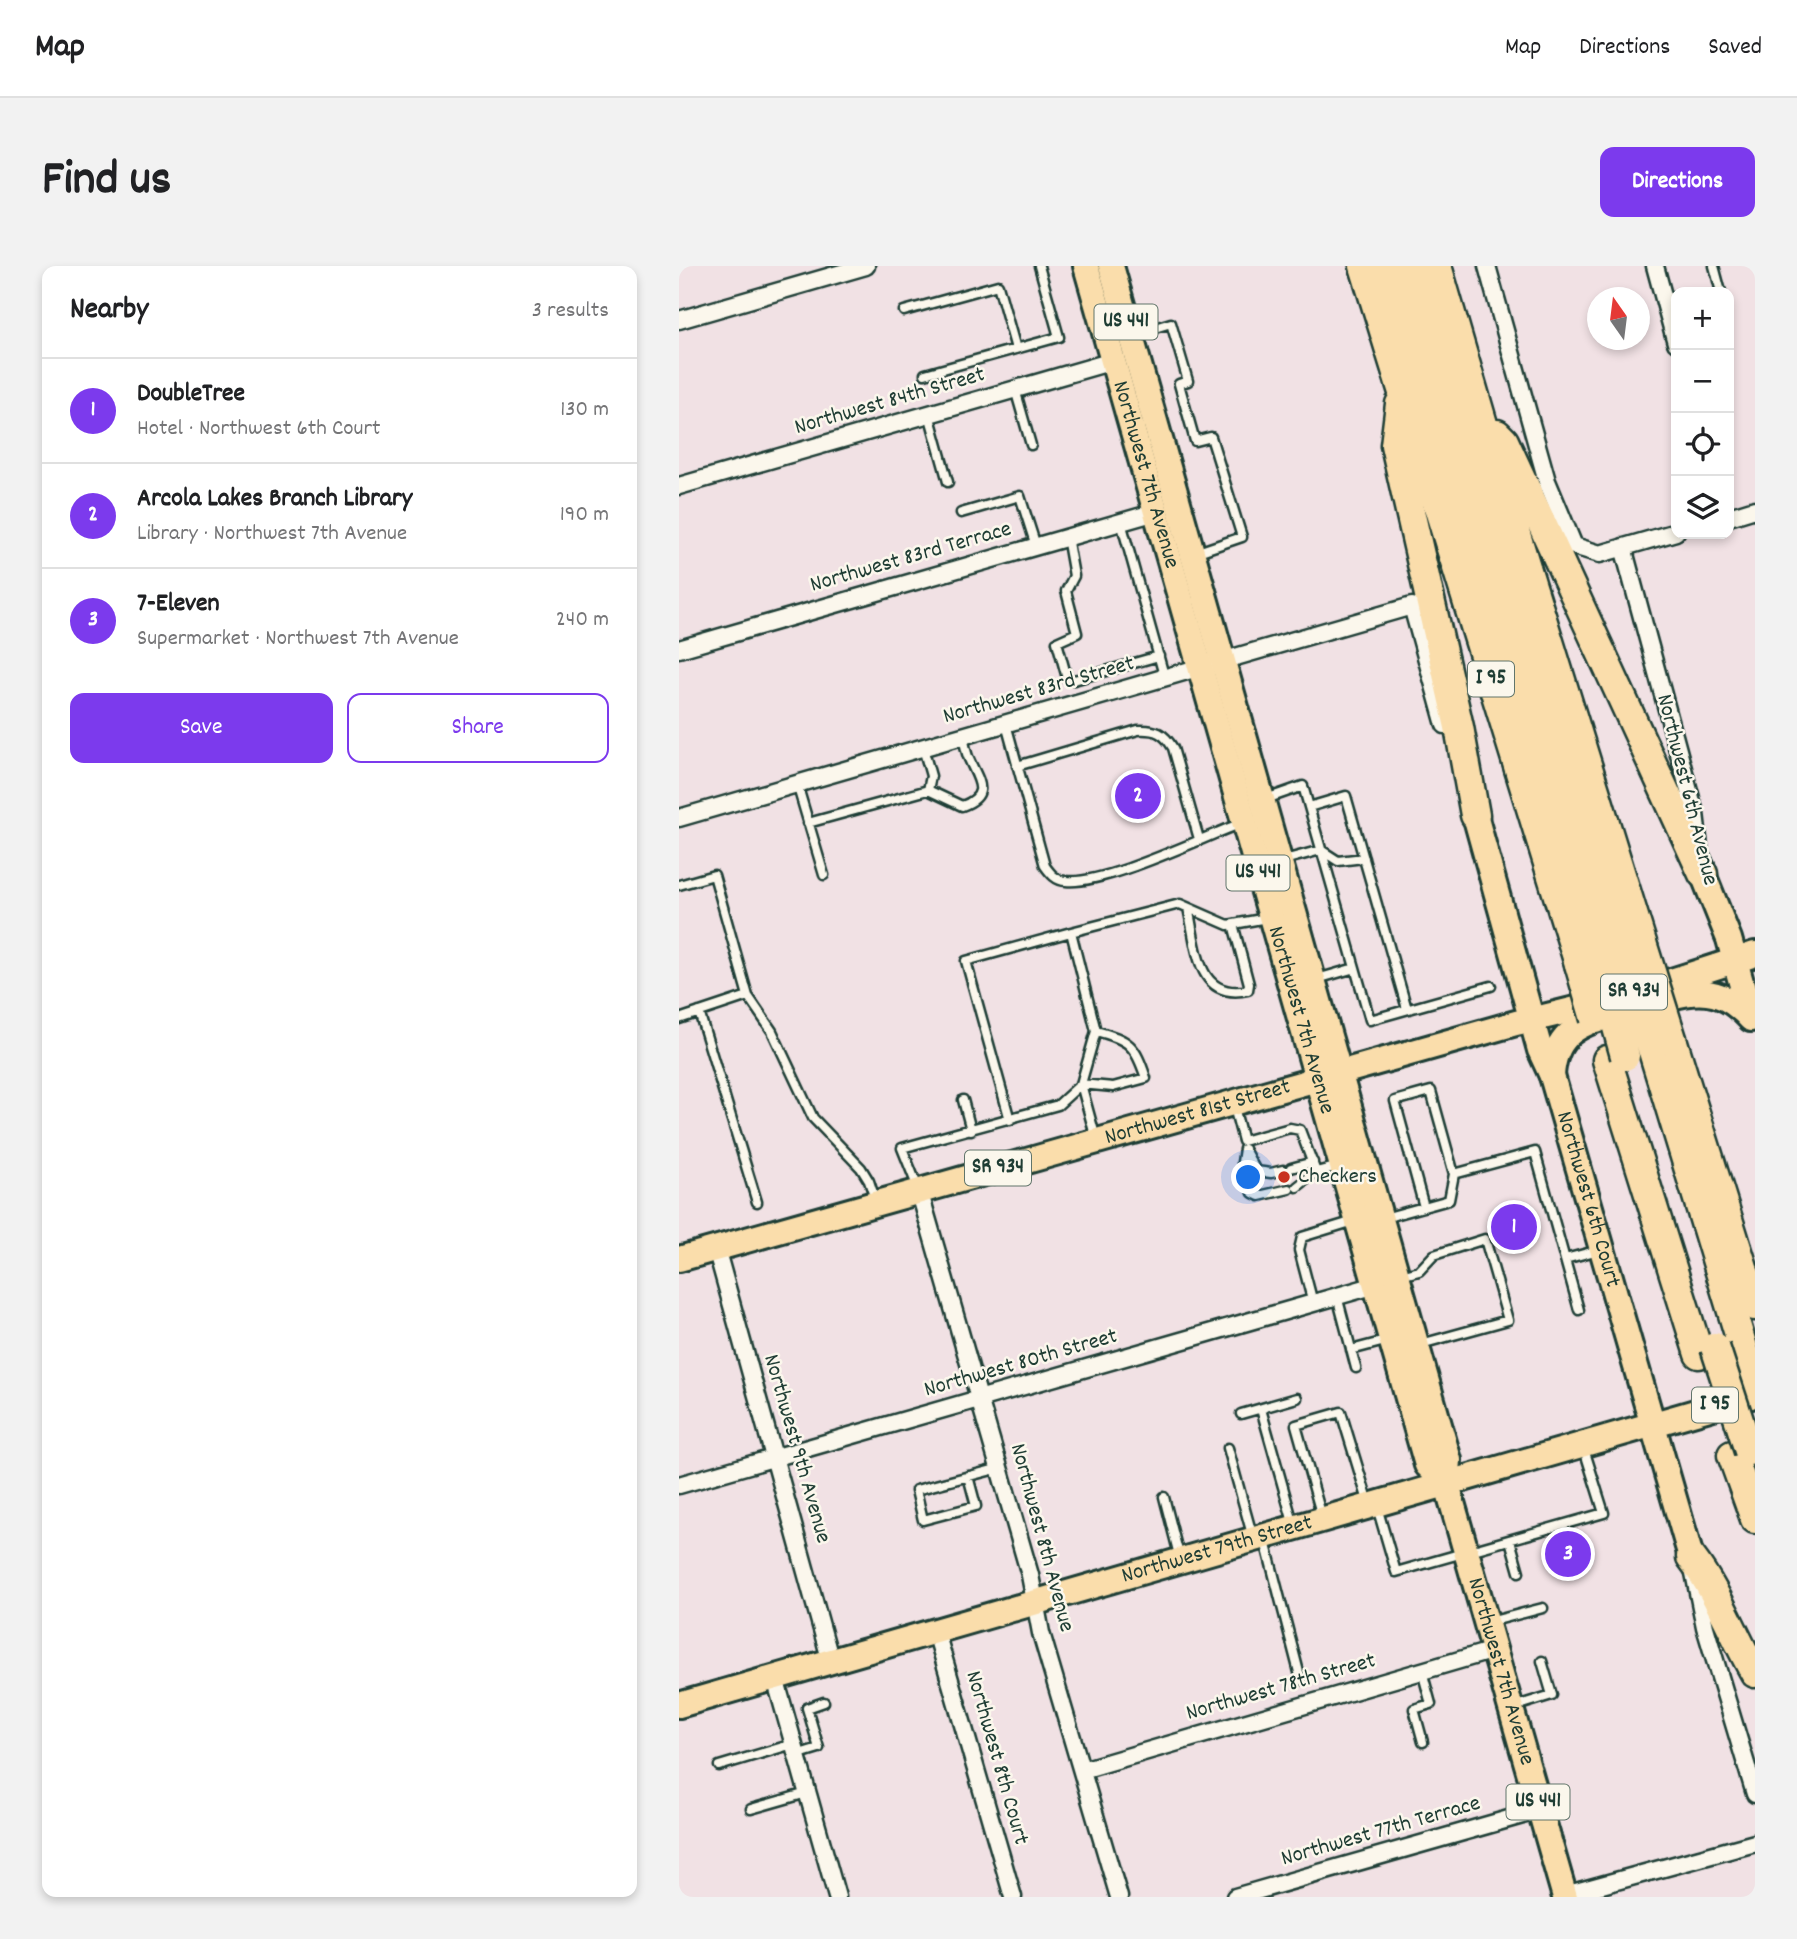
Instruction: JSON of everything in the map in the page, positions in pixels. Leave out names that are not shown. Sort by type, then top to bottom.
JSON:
[{"type":"highway","name":"I 95","points":[[1364,266],[1401,394],[1610,954],[1662,1045],[1755,1306]]},
{"type":"highway","points":[[1386,266],[1610,954]]},
{"type":"highway","points":[[1412,266],[1610,954]]},
{"type":"highway","name":"I 95","points":[[1437,266],[1479,413],[1610,954],[1616,1058],[1718,1347],[1745,1458],[1755,1519]]},
{"type":"highway","points":[[1401,394],[1395,444],[1459,727],[1475,815]]},
{"type":"highway","points":[[1479,413],[1504,441],[1703,874]]},
{"type":"highway","points":[[1662,1045],[1718,1347],[1755,1387]]},
{"type":"highway","points":[[1691,1557],[1707,1578],[1755,1673]]},
{"type":"main road","name":"Northwest 7th Avenue","points":[[1086,266],[1156,512],[1262,800],[1313,980],[1342,1166],[1369,1219]]},
{"type":"main road","name":"Northwest 7th Avenue","points":[[1111,266],[1192,554],[1245,822],[1270,918],[1328,1075],[1387,1281],[1417,1345],[1449,1460],[1447,1485],[1565,1896]]},
{"type":"main road","points":[[1113,361],[1132,367],[1143,377]]},
{"type":"main road","name":"Northwest 6th Court","points":[[1475,815],[1531,1019],[1552,1076],[1691,1557]]},
{"type":"main road","name":"Northwest 6th Avenue","points":[[1703,874],[1745,957],[1753,1026]]},
{"type":"main road","name":"Northwest 81st Street","points":[[679,1259],[1745,957]]},
{"type":"main road","points":[[1552,1076],[1559,1044],[1573,1030],[1593,1020],[1667,998],[1696,991],[1718,993],[1739,1006],[1753,1026]]},
{"type":"main road","name":"Northwest 7th Avenue","points":[[1387,1281],[1391,1339],[1427,1465],[1447,1485]]},
{"type":"main road","name":"Northwest 79th Street","points":[[679,1705],[1755,1395]]},
{"type":"street","points":[[679,320],[866,266]]},
{"type":"street","points":[[1487,266],[1547,481],[1574,546],[1599,554],[1671,533]]},
{"type":"street","points":[[1655,266],[1671,306]]},
{"type":"street","name":"Northwest 84th Street","points":[[679,486],[1113,361]]},
{"type":"street","points":[[1734,515],[1755,509]]},
{"type":"street","name":"Northwest 83rd Terrace","points":[[679,649],[1156,512]]},
{"type":"street","name":"Northwest 6th Avenue","points":[[1623,547],[1695,813],[1703,874]]},
{"type":"street","name":"Northwest 6th Court","points":[[1412,606],[1446,730],[1475,815]]},
{"type":"street","name":"Northwest 83rd Street","points":[[679,818],[1412,606]]},
{"type":"street","name":"Northwest 8th Avenue","points":[[919,1191],[981,1399],[1036,1603],[1041,1633],[1119,1897]]},
{"type":"street","name":"Northwest 9th Avenue","points":[[716,1248],[831,1662]]},
{"type":"street","name":"Northwest 80th Street","points":[[679,1485],[1387,1281]]},
{"type":"street","name":"Northwest 6th Court","points":[[1691,1557],[1705,1627],[1755,1794]]},
{"type":"street","name":"Northwest 8th Court","points":[[936,1632],[1013,1897]]},
{"type":"street","name":"Northwest 78th Street","points":[[1081,1770],[1494,1650]]},
{"type":"street","points":[[775,1678],[837,1897]]},
{"type":"street","name":"Northwest 77th Terrace","points":[[1235,1897],[1540,1810]]},
{"type":"street","points":[[1565,1896],[1755,1843]]},
{"type":"lane","points":[[925,374],[1059,337],[1039,266]]},
{"type":"lane","points":[[1714,266],[1720,287]]},
{"type":"lane","points":[[904,311],[997,281],[1016,349]]},
{"type":"lane","points":[[1130,335],[1171,323],[1188,381],[1179,384],[1195,441],[1211,437],[1242,537],[1192,554]]},
{"type":"lane","points":[[1015,389],[1031,445]]},
{"type":"lane","points":[[929,414],[948,482]]},
{"type":"lane","points":[[961,513],[1020,496],[1036,546]]},
{"type":"lane","points":[[1121,522],[1165,679]]},
{"type":"lane","points":[[1067,537],[1074,576],[1066,591],[1077,633],[1057,642],[1067,678],[1074,680],[1159,656]]},
{"type":"lane","points":[[1006,724],[1045,866],[1063,882],[1084,880],[1153,859],[1245,822]]},
{"type":"lane","points":[[1017,766],[1138,730],[1153,729],[1165,735],[1173,748],[1199,839]]},
{"type":"lane","points":[[808,823],[928,790],[962,806],[973,802],[981,790],[981,782],[969,759],[963,737]]},
{"type":"lane","points":[[923,748],[931,776],[928,790]]},
{"type":"lane","points":[[797,784],[824,875]]},
{"type":"lane","points":[[1262,800],[1303,786],[1370,1020],[1490,986]]},
{"type":"lane","points":[[1308,807],[1346,796],[1407,1009]]},
{"type":"lane","points":[[1279,861],[1321,850],[1338,861],[1364,858]]},
{"type":"lane","points":[[679,885],[714,874],[748,996],[772,1031],[813,1118],[861,1168],[870,1181],[876,1202]]},
{"type":"lane","points":[[1010,1120],[966,961],[1180,904],[1233,924],[1270,918]]},
{"type":"lane","points":[[1188,908],[1205,974],[1211,985],[1233,994],[1248,990],[1249,984],[1233,924]]},
{"type":"lane","points":[[919,1191],[902,1148],[1058,1105],[1081,1084],[1096,1031],[1071,932]]},
{"type":"lane","points":[[1313,980],[1355,968]]},
{"type":"lane","points":[[679,1019],[748,996]]},
{"type":"lane","points":[[699,1012],[757,1202]]},
{"type":"lane","points":[[1081,1084],[1113,1087],[1146,1078],[1137,1051],[1121,1037],[1096,1031]]},
{"type":"lane","points":[[1081,1084],[1097,1139]]},
{"type":"lane","points":[[1313,1303],[1299,1250],[1302,1237],[1369,1219],[1424,1207],[1449,1200],[1454,1174],[1430,1091],[1395,1101],[1424,1207]]},
{"type":"lane","points":[[963,1100],[971,1130]]},
{"type":"lane","points":[[1232,1101],[1244,1145],[1257,1171],[1271,1173],[1313,1162]]},
{"type":"lane","points":[[1244,1145],[1297,1129],[1304,1135],[1316,1172]]},
{"type":"lane","points":[[1244,1145],[1242,1162],[1253,1193],[1259,1196],[1293,1188],[1316,1172],[1342,1166]]},
{"type":"lane","points":[[1454,1174],[1535,1152],[1579,1310]]},
{"type":"lane","points":[[1387,1281],[1419,1271],[1434,1255],[1485,1239],[1509,1320],[1417,1345]]},
{"type":"lane","points":[[1565,1259],[1602,1249]]},
{"type":"lane","points":[[1337,1296],[1356,1368]]},
{"type":"lane","points":[[1351,1350],[1391,1339]]},
{"type":"lane","points":[[1241,1414],[1297,1398]]},
{"type":"lane","points":[[1261,1409],[1294,1529]]},
{"type":"lane","points":[[1323,1521],[1296,1425],[1341,1412],[1396,1572],[1604,1513],[1583,1446]]},
{"type":"lane","points":[[1228,1448],[1259,1539],[1301,1680]]},
{"type":"lane","points":[[968,1476],[976,1506],[923,1520],[916,1490],[968,1476],[999,1468]]},
{"type":"lane","points":[[1164,1497],[1181,1562]]},
{"type":"lane","points":[[1510,1540],[1519,1572]]},
{"type":"lane","points":[[1486,1623],[1543,1608]]},
{"type":"lane","points":[[1510,1708],[1552,1695],[1542,1661]]},
{"type":"lane","points":[[1422,1671],[1431,1704],[1414,1709],[1423,1741]]},
{"type":"lane","points":[[719,1766],[795,1749],[819,1748],[807,1708],[824,1702]]},
{"type":"lane","points":[[751,1809],[807,1793]]},
{"type":"place","name":"Arcola Lakes Branch Library","points":[[1138,796]]},
{"type":"place","name":"Checkers","points":[[1284,1177]]},
{"type":"place","name":"DoubleTree","points":[[1514,1227]]},
{"type":"place","name":"7-Eleven","points":[[1568,1554]]}]
